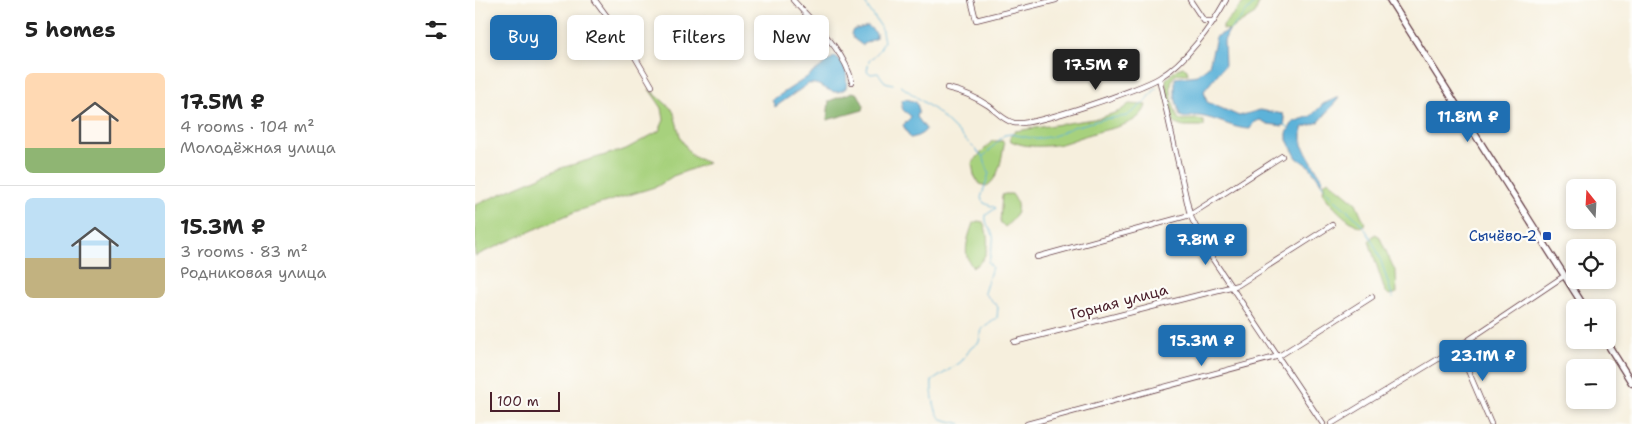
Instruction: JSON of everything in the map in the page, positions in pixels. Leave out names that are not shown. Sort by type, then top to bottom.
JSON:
[{"type":"street","points":[[595,0],[632,51],[652,86]]},
{"type":"street","points":[[793,0],[839,51],[846,63],[852,82]]},
{"type":"street","points":[[971,0],[977,20],[1056,0]]},
{"type":"street","points":[[1189,0],[1204,21],[1214,21]]},
{"type":"street","points":[[947,88],[957,90],[987,105],[1005,119],[1016,123],[1036,122],[1066,113],[1159,78],[1199,41],[1214,21],[1226,0]]},
{"type":"street","points":[[1390,0],[1579,299]]},
{"type":"street","points":[[1159,78],[1190,215],[1211,256],[1323,424]]},
{"type":"street","points":[[1037,256],[1190,215],[1282,156]]},
{"type":"street","name":"Горная улица","points":[[1015,342],[1238,285],[1332,225]]},
{"type":"street","points":[[1331,424],[1458,347],[1564,276]]},
{"type":"street","points":[[1027,424],[1279,356],[1372,297]]},
{"type":"street","points":[[1458,347],[1491,424]]},
{"type":"street","points":[[1611,349],[1632,383]]},
{"type":"green space","points":[[1246,0],[1260,0],[1255,14],[1229,30],[1223,29],[1223,25]]},
{"type":"green space","points":[[1183,67],[1187,69],[1188,74],[1176,75],[1171,83],[1171,96],[1175,110],[1179,120],[1199,119],[1204,122],[1204,126],[1180,126],[1174,123],[1166,90],[1166,79],[1177,69]]},
{"type":"green space","points":[[649,89],[673,110],[681,139],[692,156],[708,163],[673,176],[658,186],[574,212],[475,256],[475,205],[561,168],[626,149],[659,131],[664,120],[662,108]]},
{"type":"green space","points":[[853,92],[858,94],[864,106],[863,110],[827,120],[829,101]]},
{"type":"green space","points":[[1129,104],[1146,105],[1138,117],[1124,125],[1055,145],[1029,146],[1011,141],[1010,137],[1015,131],[1100,118],[1120,111]]},
{"type":"green space","points":[[992,141],[1003,141],[1004,145],[1001,162],[995,178],[987,186],[979,184],[974,175],[972,163]]},
{"type":"green space","points":[[1328,180],[1356,203],[1365,224],[1360,227],[1349,221],[1327,199],[1323,194],[1324,184]]},
{"type":"green space","points":[[1012,194],[1017,203],[1017,212],[1005,227],[1000,222],[1002,195]]},
{"type":"green space","points":[[983,222],[987,234],[987,247],[983,259],[973,267],[969,262],[966,252],[973,223]]},
{"type":"green space","points":[[1375,234],[1379,236],[1396,273],[1397,293],[1389,295],[1385,291],[1369,241]]},
{"type":"water","points":[[868,26],[876,33],[876,38],[862,45],[851,34],[853,30]]},
{"type":"water","points":[[1229,30],[1224,41],[1225,65],[1204,91],[1207,102],[1239,116],[1260,110],[1283,114],[1285,121],[1283,126],[1268,124],[1260,120],[1254,122],[1250,129],[1244,129],[1206,117],[1185,118],[1180,116],[1175,97],[1175,78],[1197,75],[1209,66],[1216,37]]},
{"type":"water","points":[[835,56],[842,62],[845,70],[847,78],[846,88],[836,92],[819,85],[808,84],[775,107],[772,100]]},
{"type":"water","points":[[1339,98],[1319,122],[1302,128],[1302,145],[1322,179],[1322,184],[1310,167],[1297,158],[1287,140],[1287,133],[1293,122],[1311,116],[1323,104]]},
{"type":"water","points":[[907,99],[916,102],[919,110],[917,117],[926,129],[923,133],[910,138],[903,125],[911,117],[902,108],[902,100]]},
{"type":"waterway","points":[[863,0],[881,27],[884,41],[879,51],[869,61],[867,71],[871,74],[878,73],[885,82],[893,84]]},
{"type":"waterway","points":[[1229,31],[1257,0]]},
{"type":"waterway","points":[[901,86],[936,111],[983,157],[989,173],[981,198],[984,203],[996,208],[986,215],[993,243],[988,262],[992,267],[984,293],[998,307],[997,318],[982,329],[979,342],[971,348],[961,362],[932,381],[934,401],[939,417],[961,424]]},
{"type":"waterway","points":[[984,156],[1004,135],[1011,134],[1036,139],[1054,136],[1073,127],[1104,119],[1127,116],[1146,101],[1156,88]]},
{"type":"waterway","points":[[1283,123],[1289,128]]},
{"type":"waterway","points":[[1321,183],[1325,190],[1356,218],[1367,232],[1380,260],[1393,298]]},
{"type":"place","name":"Сычёво-2","points":[[1547,236]]}]
